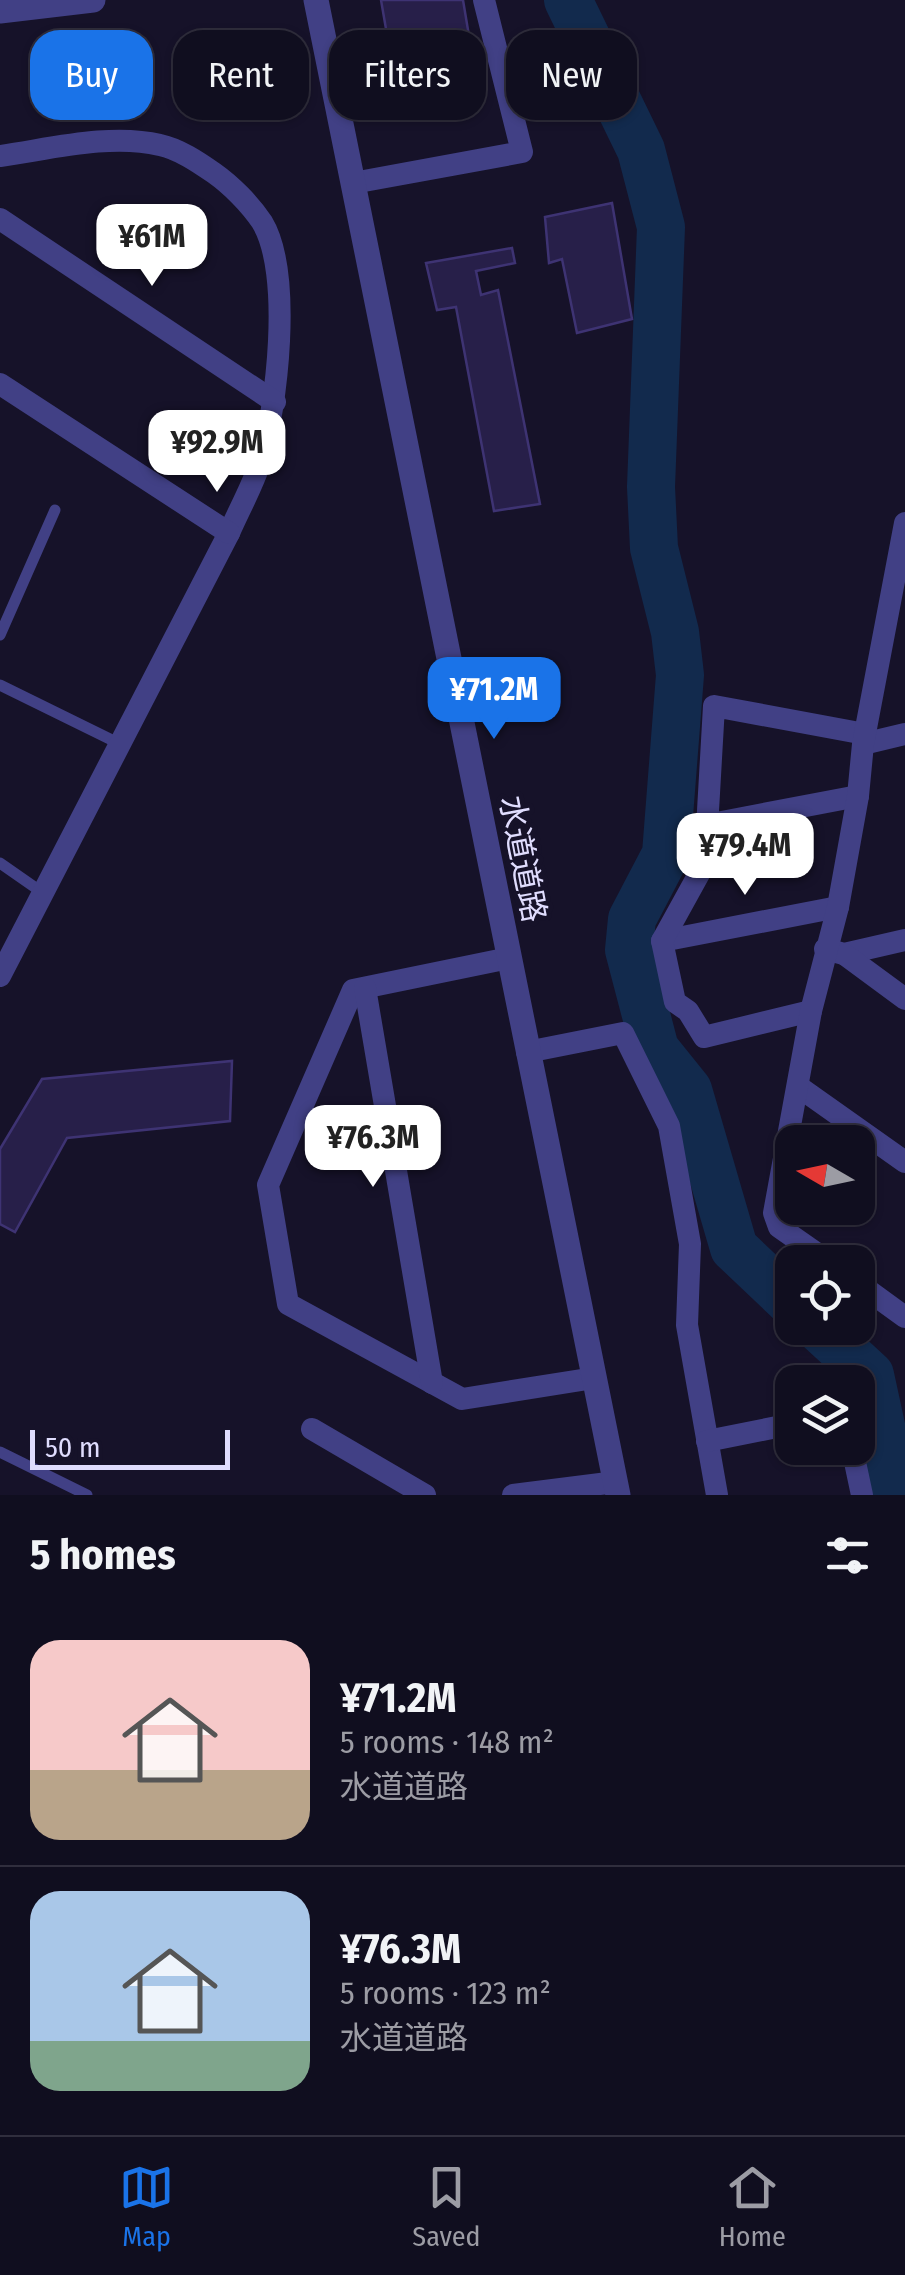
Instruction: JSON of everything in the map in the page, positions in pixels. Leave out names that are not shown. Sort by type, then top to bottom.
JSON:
[{"type":"street","points":[[0,11],[93,0]]},
{"type":"street","name":"水道道路","points":[[316,0],[617,1488]]},
{"type":"street","points":[[353,182],[522,152],[484,0]]},
{"type":"street","points":[[0,156],[109,142],[160,145],[194,159],[228,182],[263,224],[278,278],[275,402],[259,466],[229,533],[0,976]]},
{"type":"street","points":[[0,219],[275,402]]},
{"type":"street","points":[[0,384],[229,533]]},
{"type":"street","points":[[805,1245],[779,1226],[774,1213],[811,1011],[834,952],[864,738],[905,523]]},
{"type":"street","points":[[811,1011],[704,1037],[688,1011],[675,1002],[662,941],[705,864],[714,706],[864,738],[905,734]]},
{"type":"street","points":[[706,825],[858,796]]},
{"type":"street","points":[[662,941],[838,907]]},
{"type":"street","points":[[834,952],[905,940]]},
{"type":"street","points":[[834,952],[905,1000]]},
{"type":"street","points":[[510,958],[352,990],[268,1185],[288,1304],[462,1399],[594,1378]]},
{"type":"street","points":[[365,988],[432,1383]]},
{"type":"street","points":[[527,1052],[623,1033],[669,1126],[690,1244],[687,1325],[717,1495]]},
{"type":"street","points":[[799,1086],[905,1162]]},
{"type":"street","points":[[875,1295],[905,1317]]},
{"type":"street","points":[[706,1441],[775,1427]]},
{"type":"street","points":[[312,1429],[425,1495]]},
{"type":"street","points":[[856,1465],[862,1495]]},
{"type":"street","points":[[513,1495],[617,1488]]},
{"type":"lane","points":[[0,635],[55,510]]},
{"type":"lane","points":[[0,685],[120,744]]},
{"type":"lane","points":[[0,864],[43,893]]},
{"type":"lane","points":[[0,1452],[87,1495]]},
{"type":"building","points":[[381,0],[463,0],[468,30],[386,30]]},
{"type":"building","points":[[612,203],[632,319],[577,333],[562,259],[549,263],[545,217]]},
{"type":"building","points":[[512,248],[515,263],[476,271],[481,295],[498,290],[540,504],[494,511],[456,307],[437,310],[426,263]]},
{"type":"building","points":[[232,1061],[230,1121],[67,1138],[15,1232],[0,1224],[0,1149],[42,1079]]},
{"type":"waterway","points":[[568,0],[641,150],[661,227],[651,487],[654,548],[675,632],[680,675],[666,854],[632,919],[629,950],[655,1049],[688,1090],[734,1248],[775,1287]]},
{"type":"waterway","points":[[837,1345],[870,1375],[896,1495]]}]
